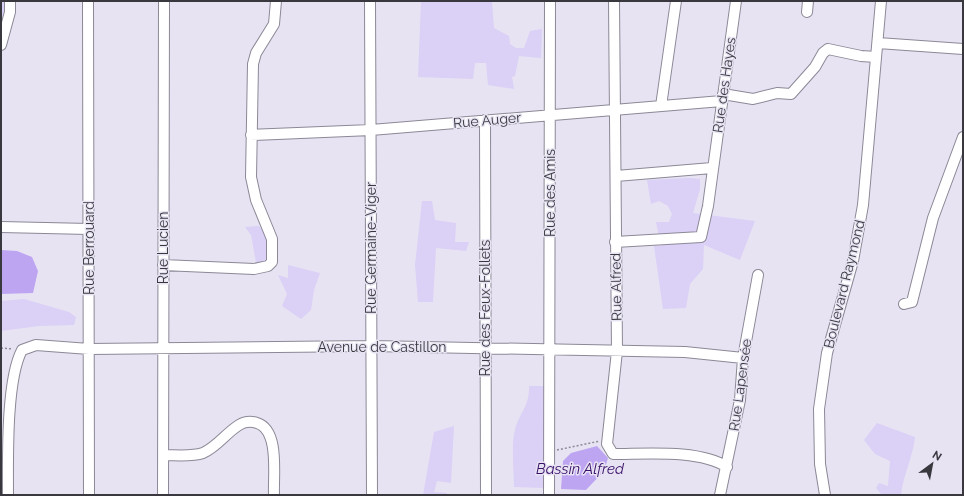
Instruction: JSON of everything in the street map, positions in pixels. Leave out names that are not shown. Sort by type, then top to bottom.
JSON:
[{"type":"street","points":[[1,45],[10,12],[10,1]]},
{"type":"street","name":"Rue Berrouard","points":[[88,1],[89,495]]},
{"type":"street","name":"Rue Lucien","points":[[163,495],[164,1]]},
{"type":"street","points":[[163,265],[254,269],[268,266],[272,262],[272,239],[256,200],[251,177],[251,135],[253,64],[256,53],[274,24],[276,1]]},
{"type":"street","name":"Rue Germaine-Viger","points":[[370,1],[372,495]]},
{"type":"street","name":"Rue des Amis","points":[[549,495],[550,1]]},
{"type":"street","name":"Rue Alfred","points":[[606,444],[617,351],[614,1]]},
{"type":"street","points":[[661,106],[676,1]]},
{"type":"street","name":"Rue des Hayes","points":[[615,242],[701,237],[708,206],[736,1]]},
{"type":"street","points":[[807,12],[808,1]]},
{"type":"street","name":"Boulevard Raymond","points":[[825,495],[820,464],[819,409],[827,353],[853,261],[863,205],[881,1]]},
{"type":"street","points":[[878,43],[963,49]]},
{"type":"street","name":"Rue Auger","points":[[251,135],[371,130],[661,106],[723,98],[753,99],[777,93],[791,94],[815,67],[823,53],[828,49],[861,56],[876,57]]},
{"type":"street","name":"Rue des Feux-Follets","points":[[485,120],[486,495]]},
{"type":"street","points":[[904,304],[912,302],[933,218],[963,137]]},
{"type":"street","points":[[616,176],[712,168]]},
{"type":"street","points":[[1,227],[89,229]]},
{"type":"street","name":"Rue Lapensée","points":[[720,495],[740,400],[743,358],[758,275]]},
{"type":"street","name":"Avenue de Castillon","points":[[22,350],[36,346],[89,349],[372,346],[685,352],[743,358]]},
{"type":"street","points":[[8,495],[5,480],[9,419],[15,365],[22,350]]},
{"type":"street","points":[[163,455],[202,453],[209,450],[240,424],[247,422],[261,424],[267,429],[273,446],[274,495]]},
{"type":"street","points":[[606,444],[613,454],[690,456],[719,461],[727,467]]},
{"type":"path","points":[[1,348],[22,350]]},
{"type":"path","points":[[549,453],[601,441],[606,444]]},
{"type":"shaded area","points":[[1,1],[6,1],[1,25]]},
{"type":"shaded area","points":[[421,1],[492,1],[494,28],[509,36],[510,44],[516,48],[524,48],[530,31],[542,29],[541,58],[519,56],[515,76],[512,77],[514,89],[488,85],[486,63],[475,63],[473,79],[418,77]]},
{"type":"shaded area","points":[[700,179],[700,189],[693,213],[755,221],[740,260],[704,245],[703,269],[690,284],[686,308],[663,309],[654,246],[661,246],[656,222],[669,222],[672,214],[668,206],[659,201],[651,204],[647,180]]},
{"type":"shaded area","points":[[422,201],[432,201],[435,220],[456,223],[455,242],[469,242],[466,251],[436,248],[433,302],[418,302],[415,265]]},
{"type":"shaded area","points":[[259,226],[267,235],[271,261],[256,262],[251,235],[245,227]]},
{"type":"shaded area","points":[[288,265],[320,273],[314,290],[311,310],[301,319],[282,306],[287,294],[278,275],[288,278]]},
{"type":"shaded area","points":[[24,299],[69,312],[76,317],[74,325],[39,326],[1,331],[1,301]]},
{"type":"shaded area","points":[[529,386],[544,386],[544,488],[514,487],[514,436],[517,424],[528,399]]},
{"type":"shaded area","points":[[877,423],[915,437],[901,495],[882,495],[876,488],[879,483],[888,486],[890,461],[875,454],[864,440]]},
{"type":"shaded area","points":[[454,426],[451,483],[437,481],[434,492],[447,493],[446,495],[423,495],[434,432]]},
{"type":"water","points":[[1,250],[17,251],[32,257],[38,271],[33,293],[1,294]]},
{"type":"water","name":"Bassin Alfred","points":[[597,446],[608,458],[604,471],[586,490],[561,489],[563,461],[571,453]]}]
